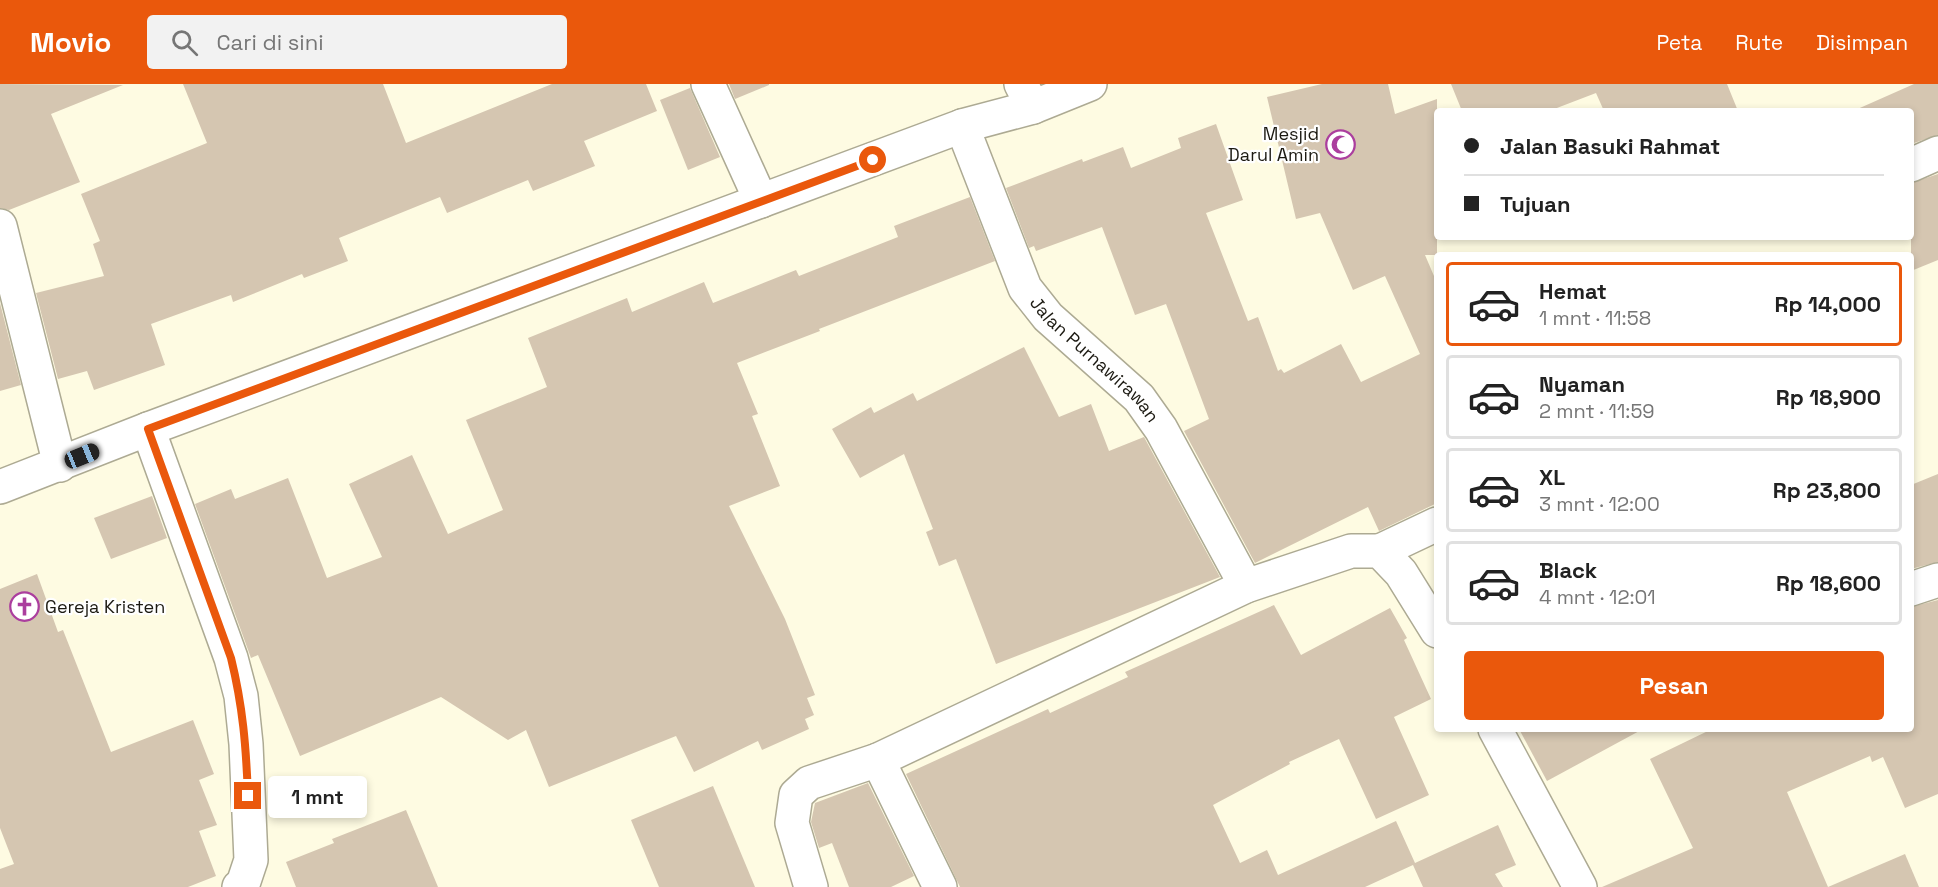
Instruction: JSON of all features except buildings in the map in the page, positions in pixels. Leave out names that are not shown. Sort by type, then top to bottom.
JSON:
[{"type":"main road","points":[[708,84],[761,201]]},
{"type":"main road","points":[[0,487],[148,429],[962,126],[1027,95],[1090,84]]},
{"type":"main road","name":"Jalan Purnawirawan","points":[[962,126],[1025,288],[1048,317],[1139,398],[1161,429],[1246,586]]},
{"type":"main road","points":[[1914,164],[1938,153]]},
{"type":"main road","points":[[0,226],[60,465]]},
{"type":"main road","points":[[148,429],[231,658],[241,696],[246,744],[251,860],[243,884],[239,887]]},
{"type":"main road","points":[[811,887],[792,823],[796,795],[809,783],[878,760],[1246,586],[1351,551],[1380,551],[1434,525]]},
{"type":"main road","points":[[1380,551],[1401,573],[1434,626]]},
{"type":"main road","points":[[1914,588],[1938,580]]},
{"type":"main road","points":[[1497,732],[1580,887]]},
{"type":"main road","points":[[878,760],[940,887]]},
{"type":"place","name":"Mesjid Darul Amin","points":[[1340,144]]},
{"type":"place","name":"Gereja Kristen","points":[[24,607]]},
{"type":"route","points":[[248,796],[241,696],[231,658],[148,429],[873,160]]}]
